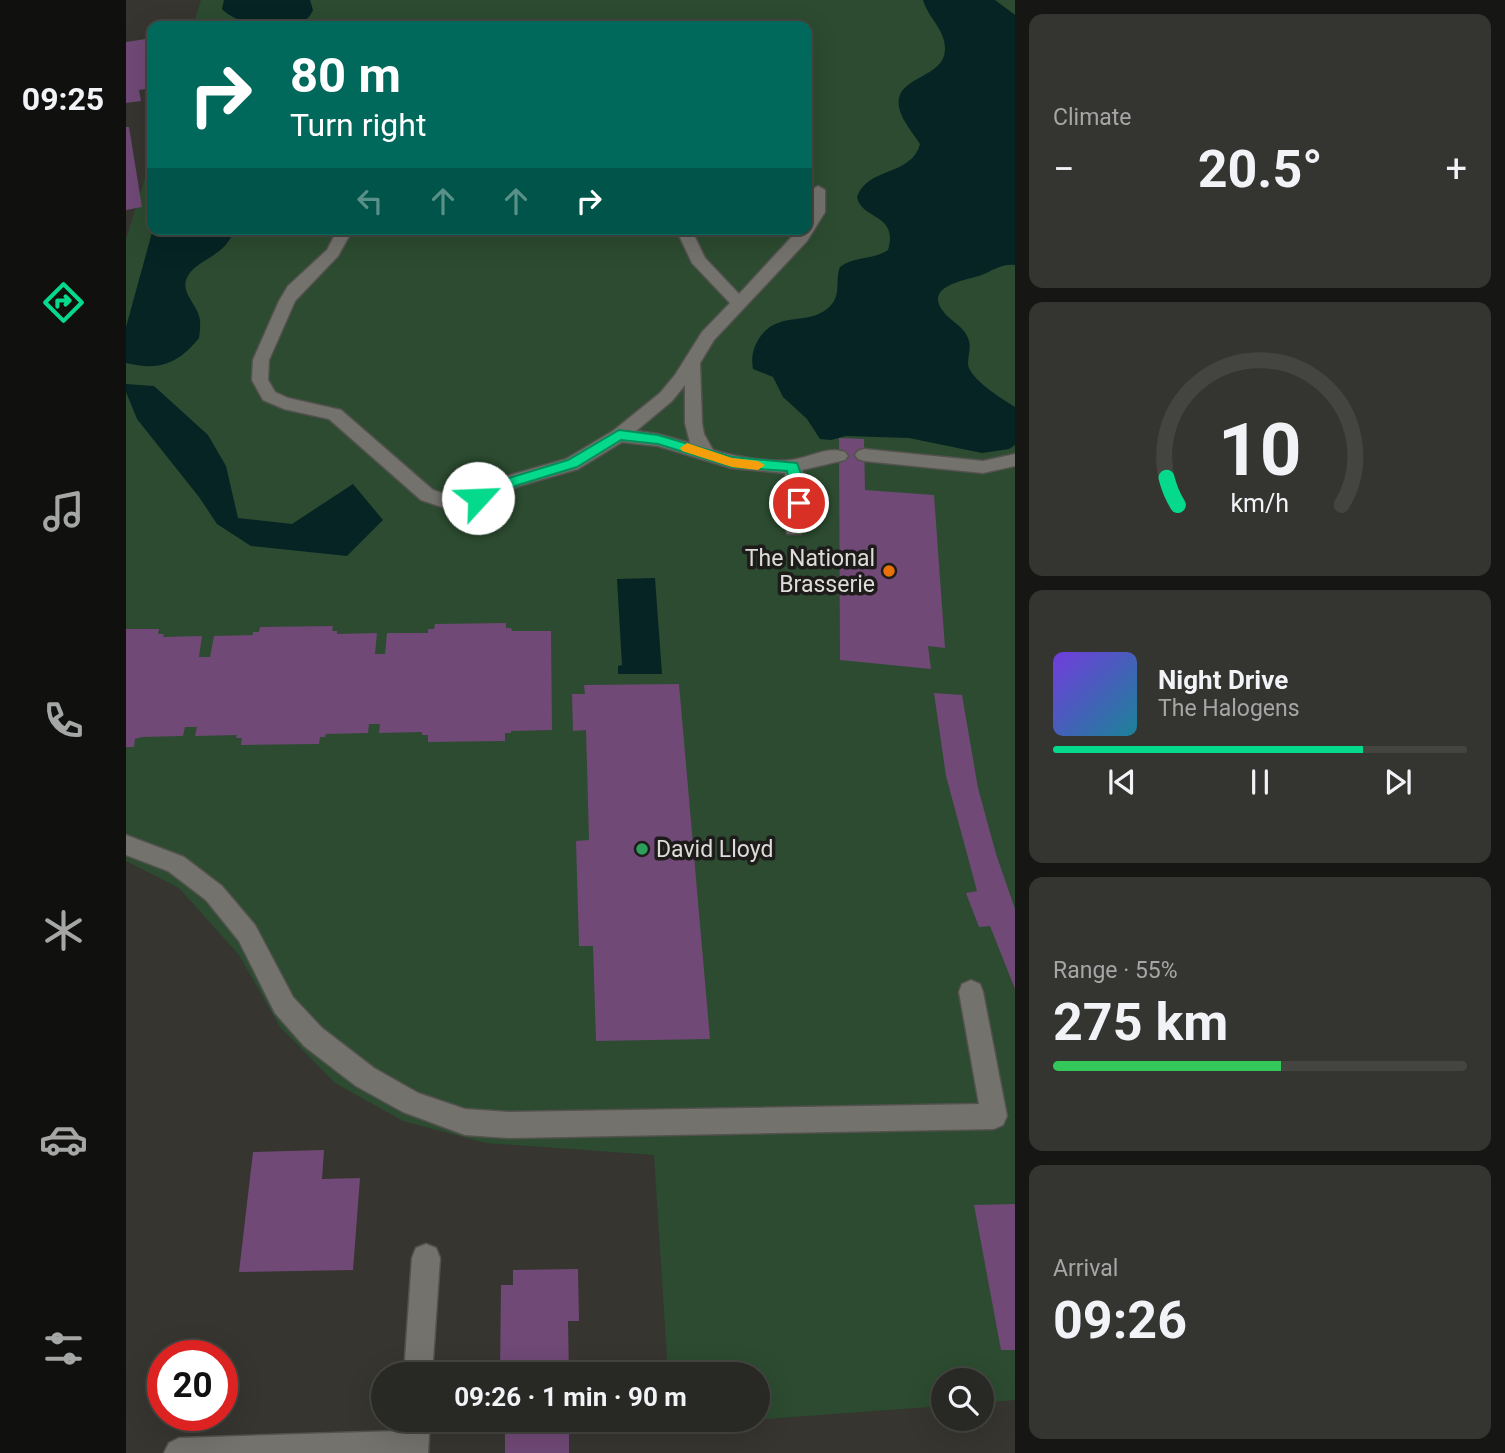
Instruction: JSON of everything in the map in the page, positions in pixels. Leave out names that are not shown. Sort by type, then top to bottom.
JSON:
[{"type":"street","points":[[812,221],[817,212],[818,190]]},
{"type":"street","points":[[343,235],[333,253],[294,290],[280,314],[261,360],[260,380],[269,396],[284,403],[335,414],[427,495],[460,506],[513,481],[572,464],[619,435],[666,397],[692,364],[708,336],[804,235]]},
{"type":"street","points":[[686,235],[698,260],[739,303]]},
{"type":"street","points":[[692,364],[695,386],[694,436],[707,455]]},
{"type":"street","points":[[619,435],[658,440],[740,464],[792,467],[813,459],[839,456]]},
{"type":"street","points":[[864,455],[983,467],[1015,460]]},
{"type":"street","points":[[792,467],[799,503],[794,529]]},
{"type":"street","points":[[126,845],[176,864],[214,892],[247,933],[284,1005],[313,1037],[365,1077],[412,1103],[465,1122],[509,1125],[994,1116],[971,992]]},
{"type":"street","points":[[419,1362],[426,1258]]},
{"type":"street","points":[[178,1453],[414,1439]]},
{"type":"green space","points":[[201,0],[1015,0],[1015,1400],[994,1402],[994,1368],[931,1368],[931,1407],[770,1419],[770,1362],[667,1362],[654,1155],[486,1143],[403,1121],[335,1083],[280,1027],[239,955],[179,888],[126,861],[126,239],[147,172],[147,235],[812,235],[812,21],[195,21]]},
{"type":"water","points":[[224,0],[310,0],[313,10],[303,21],[242,21],[222,9]]},
{"type":"water","points":[[923,0],[995,0],[1015,15],[1015,265],[1004,266],[954,283],[941,291],[938,297],[943,311],[968,338],[968,364],[974,376],[1015,407],[1015,445],[1009,449],[982,453],[909,438],[846,436],[831,440],[820,439],[807,419],[783,397],[773,377],[753,369],[754,348],[768,329],[777,323],[806,318],[824,311],[835,300],[840,267],[888,250],[888,229],[865,210],[857,197],[862,187],[870,181],[908,162],[920,144],[906,124],[900,111],[899,100],[902,91],[909,84],[936,67],[945,50],[943,36]]},
{"type":"water","points":[[151,235],[232,235],[225,246],[195,267],[186,280],[186,289],[200,318],[200,327],[199,338],[183,354],[158,365],[126,363],[126,327]]},
{"type":"water","points":[[126,384],[154,386],[208,435],[226,466],[238,518],[292,524],[353,484],[383,520],[347,556],[251,546],[217,524],[137,419],[126,392]]},
{"type":"water","points":[[655,578],[662,674],[618,674],[618,666],[622,665],[617,579]]},
{"type":"building","points":[[147,39],[147,89],[139,90],[141,101],[126,103],[126,42]]},
{"type":"building","points":[[126,127],[129,127],[142,207],[126,210]]},
{"type":"building","name":"The National Brasserie","points":[[839,438],[864,439],[865,490],[934,495],[945,648],[928,646],[931,669],[840,660]]},
{"type":"building","points":[[506,623],[506,628],[511,628],[512,631],[551,631],[552,730],[511,731],[505,733],[505,741],[428,742],[428,735],[422,735],[422,732],[379,733],[380,724],[369,724],[368,733],[326,734],[325,737],[320,737],[319,744],[241,745],[242,738],[236,738],[237,735],[195,736],[197,727],[185,727],[183,736],[142,737],[135,739],[134,747],[126,747],[126,629],[159,629],[158,634],[164,634],[163,637],[202,636],[199,657],[210,657],[214,636],[253,635],[253,632],[259,632],[260,627],[333,626],[332,631],[337,631],[337,634],[377,633],[375,654],[385,654],[387,633],[428,633],[428,629],[434,629],[435,624]]},
{"type":"building","points":[[679,684],[710,1039],[596,1041],[593,946],[579,946],[576,841],[589,840],[586,730],[573,731],[572,694],[585,694],[584,685]]},
{"type":"building","points":[[934,693],[962,695],[978,788],[1015,909],[1015,989],[990,926],[979,927],[966,893],[977,891],[946,776]]},
{"type":"building","points":[[324,1150],[322,1179],[360,1178],[353,1270],[239,1272],[253,1152]]},
{"type":"building","points":[[1015,1204],[1015,1350],[1001,1350],[974,1205]]},
{"type":"building","points":[[578,1269],[579,1321],[568,1321],[569,1362],[500,1362],[501,1285],[513,1285],[513,1270]]},
{"type":"building","points":[[505,1432],[569,1432],[569,1453],[505,1453]]},
{"type":"slow traffic","points":[[687,448],[732,462],[758,465]]},
{"type":"place","name":"The National Brasserie","points":[[889,571]]},
{"type":"place","name":"David Lloyd","points":[[642,849]]},
{"type":"route","points":[[478,498],[513,481],[572,464],[619,435],[658,440],[732,462],[792,467],[799,503]]}]
